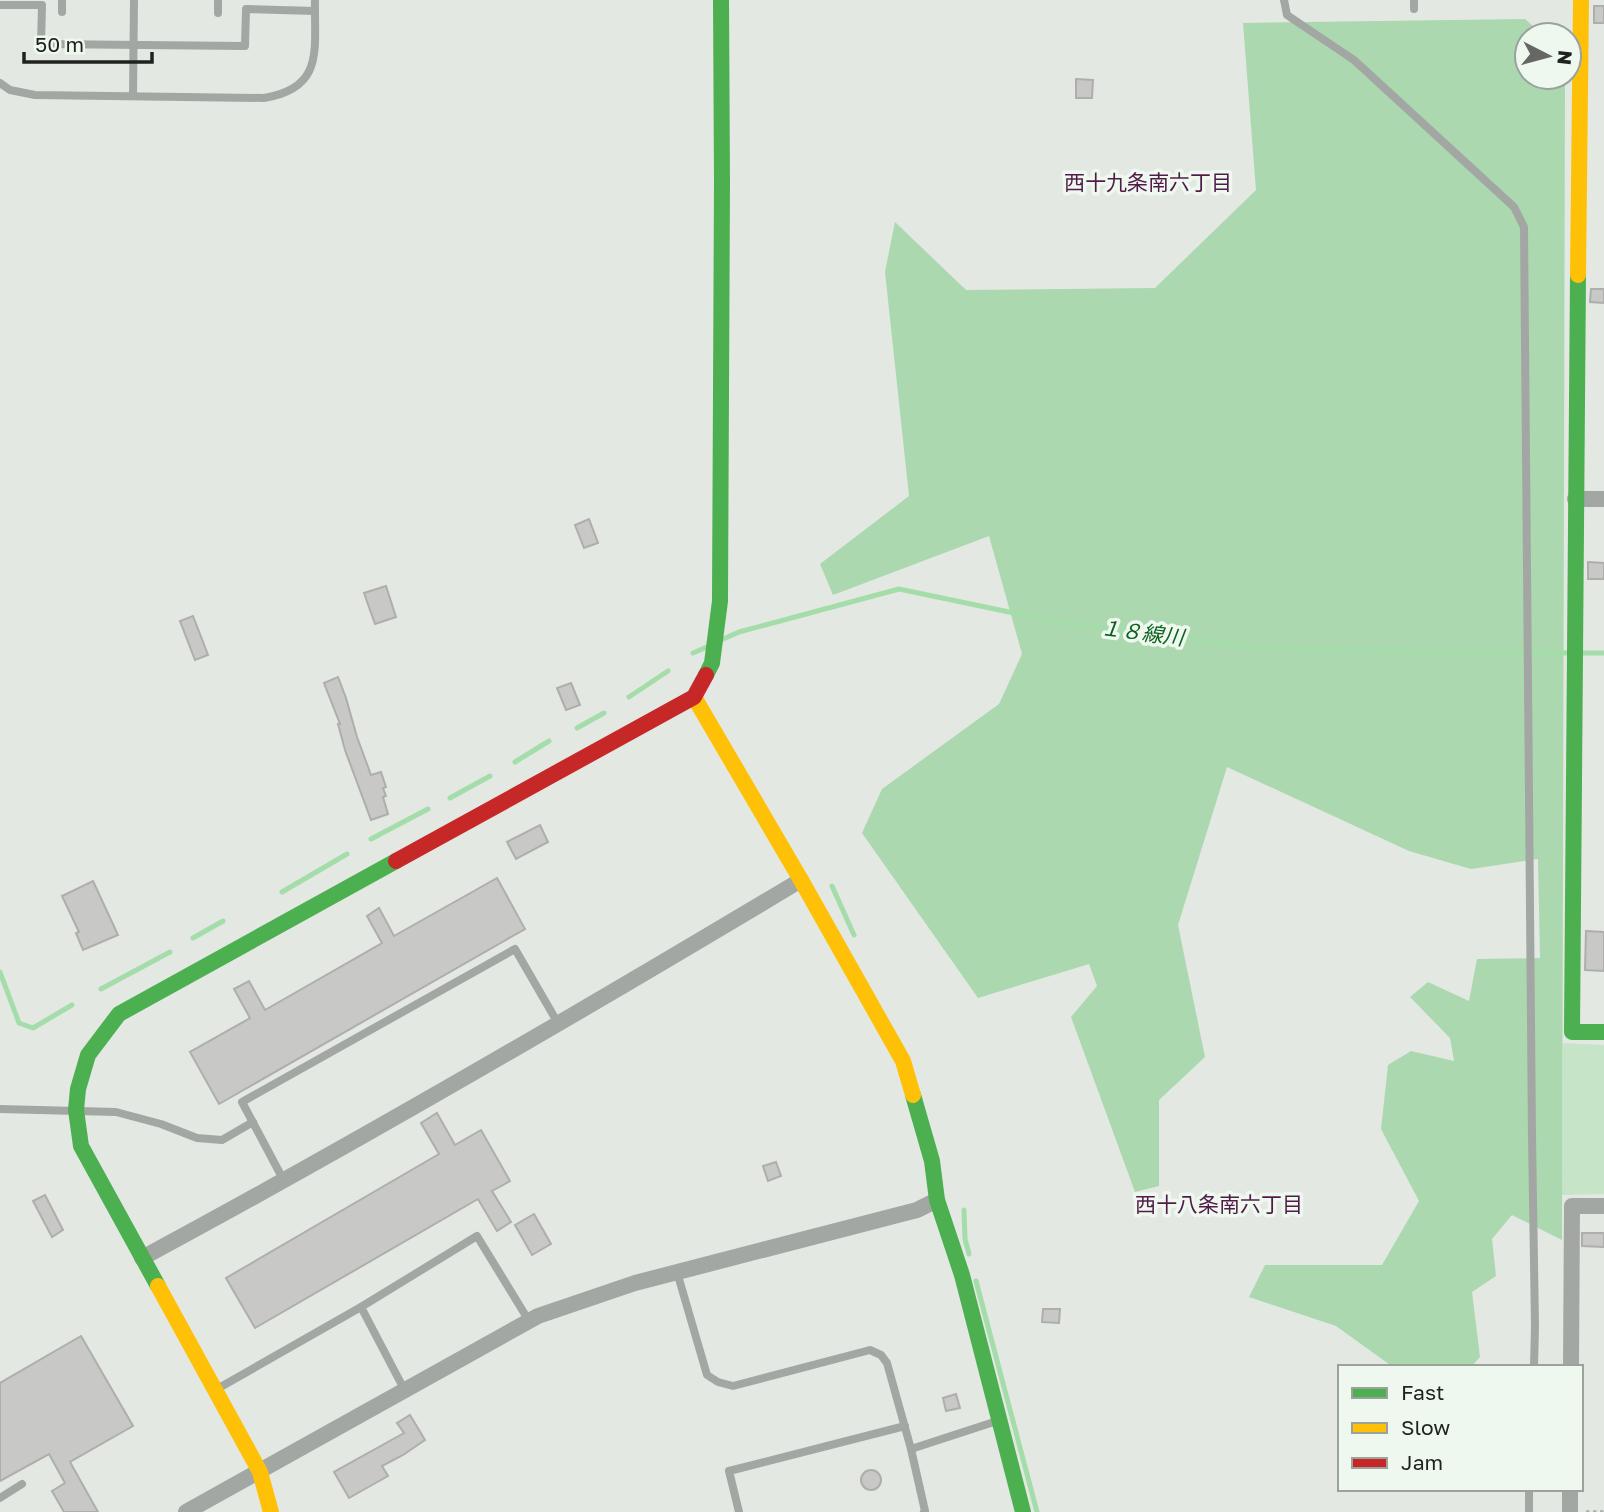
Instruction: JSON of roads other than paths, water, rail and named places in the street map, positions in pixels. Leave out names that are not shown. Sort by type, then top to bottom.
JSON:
[{"type":"street","points":[[271,1512],[260,1472],[81,1146],[76,1110],[78,1089],[88,1055],[119,1014],[694,697],[712,663],[720,601],[721,0]]},
{"type":"street","points":[[1581,0],[1572,1032],[1604,1032]]},
{"type":"street","points":[[1575,499],[1604,499]]},
{"type":"street","points":[[694,697],[802,880],[902,1061],[932,1161],[937,1200],[962,1275],[1023,1512]]},
{"type":"street","points":[[142,1258],[284,1182],[559,1025],[802,880]]},
{"type":"street","points":[[186,1512],[538,1316],[635,1283],[917,1210],[937,1200]]},
{"type":"street","points":[[1571,1365],[1572,1206],[1604,1206]]},
{"type":"street","points":[[1570,1491],[1570,1512]]},
{"type":"lane","points":[[62,0],[62,12]]},
{"type":"lane","points":[[133,96],[134,0]]},
{"type":"lane","points":[[218,0],[218,13]]},
{"type":"lane","points":[[0,83],[10,90],[35,95],[264,98],[281,95],[299,85],[309,74],[314,53],[315,0]]},
{"type":"lane","points":[[1284,0],[1287,15],[1354,60],[1514,207],[1524,227],[1534,1365]]},
{"type":"lane","points":[[0,5],[42,5],[41,44],[245,46],[246,9],[315,11]]},
{"type":"lane","points":[[284,1182],[242,1102],[515,949],[559,1025]]},
{"type":"lane","points":[[0,1109],[116,1112],[161,1124],[197,1138],[222,1140],[253,1122]]},
{"type":"lane","points":[[215,1390],[477,1236],[529,1321]]},
{"type":"lane","points":[[677,1272],[707,1374],[718,1382],[733,1386],[870,1350],[881,1355],[887,1363],[905,1426],[924,1512]]},
{"type":"lane","points":[[360,1307],[405,1391]]},
{"type":"lane","points":[[911,1449],[999,1420]]},
{"type":"lane","points":[[739,1512],[729,1471],[905,1426]]},
{"type":"lane","points":[[0,1498],[22,1483]]},
{"type":"lane","points":[[1529,1491],[1529,1512]]},
{"type":"waterway","name":"１８線川","points":[[721,640],[739,632],[899,589],[1057,622],[1270,649],[1570,653]]},
{"type":"waterway","name":"１８線川","points":[[693,653],[709,646]]},
{"type":"waterway","name":"１８線川","points":[[1580,653],[1604,653]]},
{"type":"waterway","name":"１８線川","points":[[629,697],[668,671]]},
{"type":"waterway","name":"１８線川","points":[[577,728],[604,713]]},
{"type":"waterway","name":"１８線川","points":[[515,762],[549,741]]},
{"type":"waterway","name":"１８線川","points":[[450,798],[490,776]]},
{"type":"waterway","name":"１８線川","points":[[371,839],[428,809]]},
{"type":"waterway","name":"１８線川","points":[[282,892],[347,854]]},
{"type":"waterway","points":[[832,886],[854,935]]},
{"type":"waterway","name":"１８線川","points":[[193,938],[223,921]]},
{"type":"waterway","name":"１８線川","points":[[101,989],[170,952]]},
{"type":"waterway","name":"１８線川","points":[[0,972],[19,1023],[33,1028],[72,1005]]},
{"type":"waterway","points":[[964,1210],[965,1239],[969,1254]]},
{"type":"waterway","points":[[976,1281],[1037,1512]]},
{"type":"district","name":"西十九条南六丁目","points":[[1148,183]]},
{"type":"district","name":"西十八条南六丁目","points":[[1219,1205]]}]
